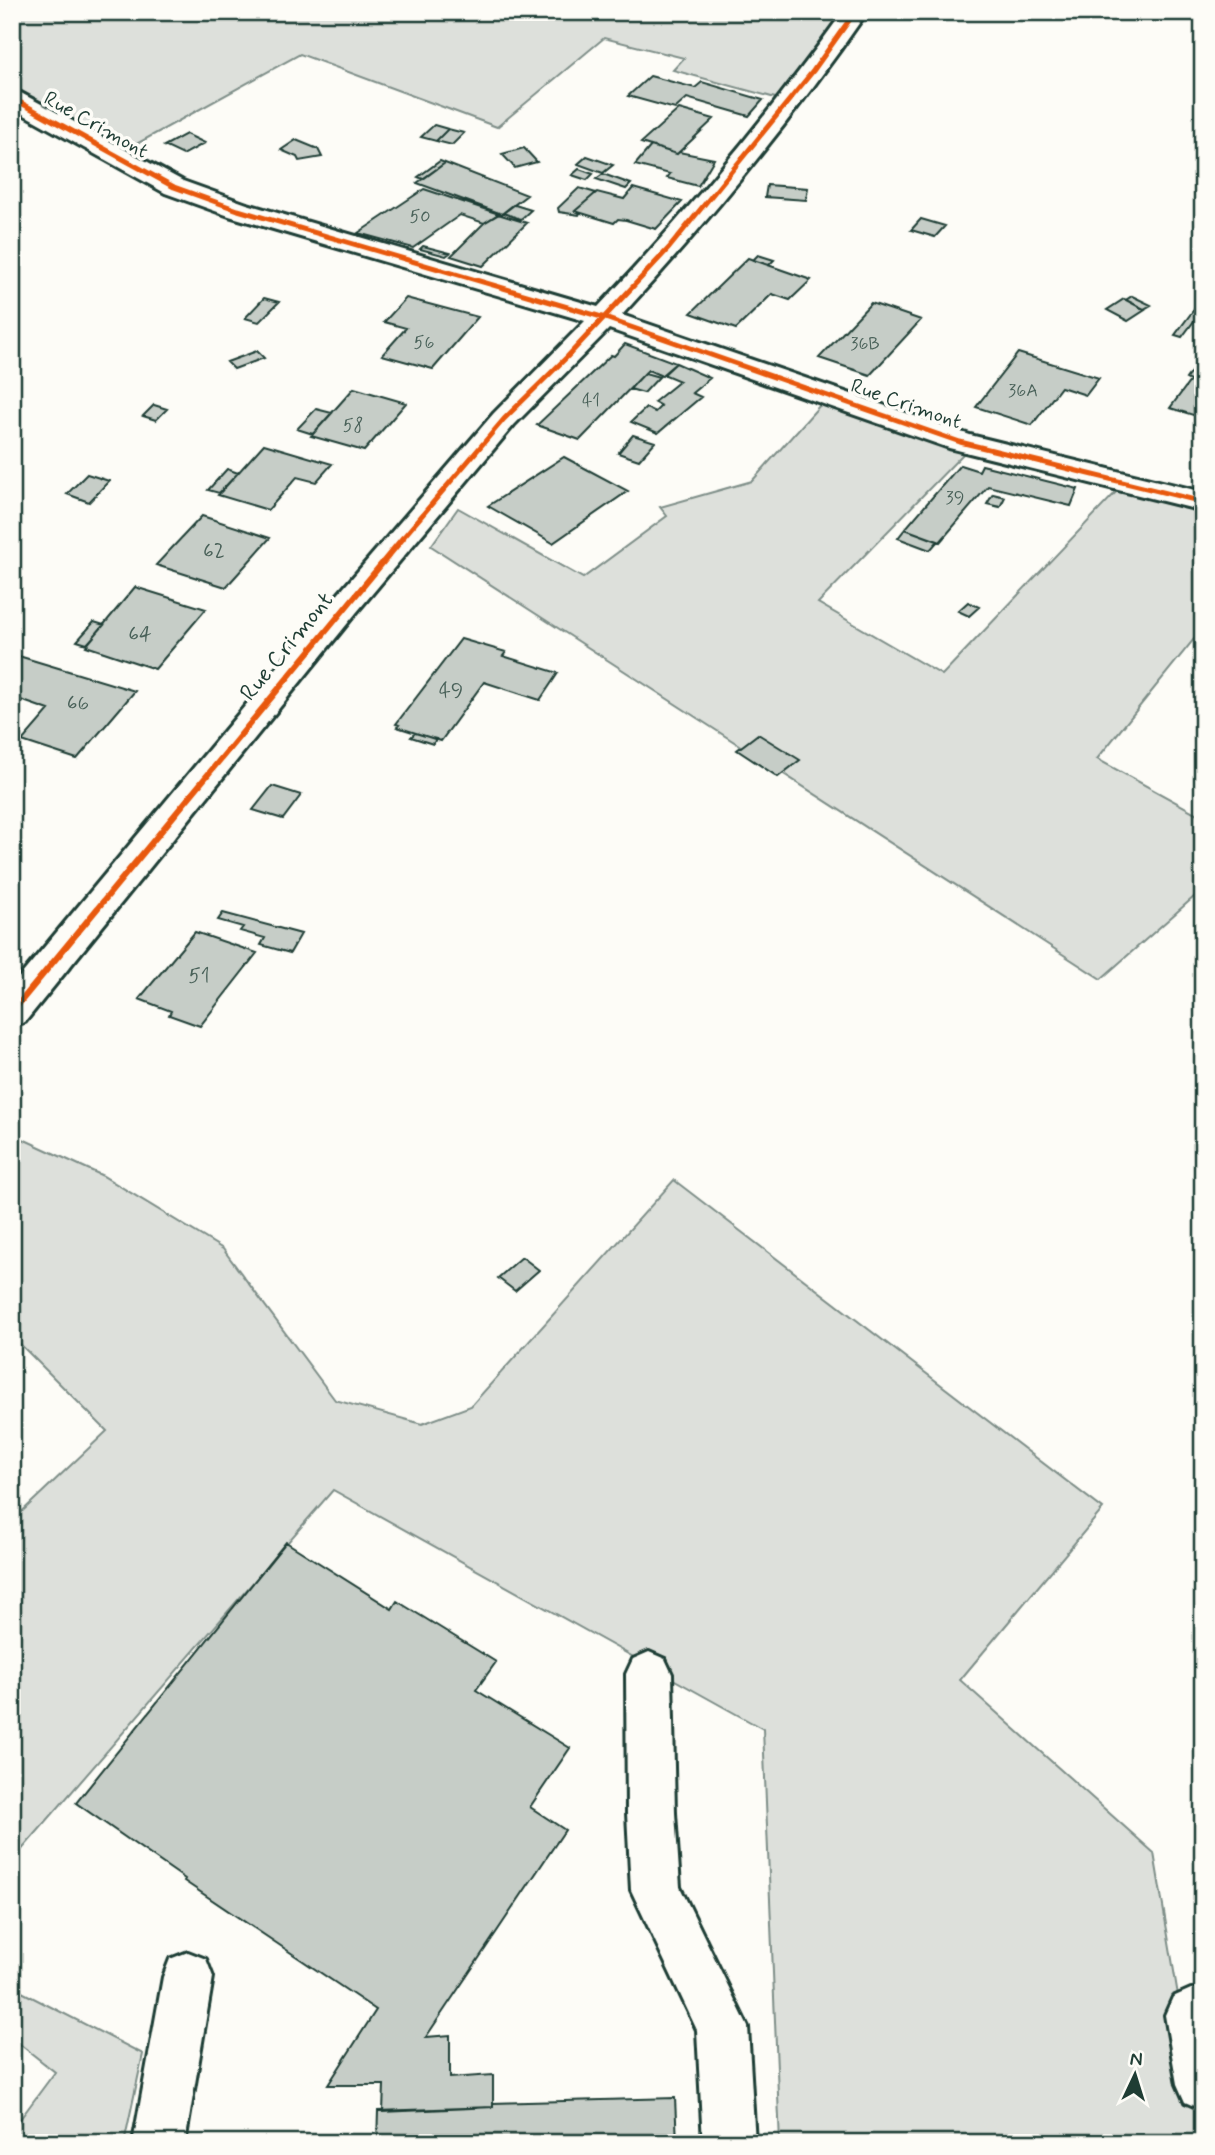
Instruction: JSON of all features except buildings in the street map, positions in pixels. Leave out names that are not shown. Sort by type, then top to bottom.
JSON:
[{"type":"street","name":"Rue Crimont","points":[[12,1012],[336,617],[504,419],[605,318],[669,248],[813,71],[855,12]]},
{"type":"street","name":"Rue Crimont","points":[[12,98],[174,187],[238,210],[605,318],[960,442],[1203,502]]},
{"type":"street","points":[[649,1674],[651,1812],[656,1890],[722,2027],[729,2143]]},
{"type":"street","points":[[159,2143],[188,1977]]},
{"type":"street","points":[[1203,2015],[1191,2015],[1203,2084]]},
{"type":"shaded area","points":[[12,12],[847,12],[779,99],[673,70],[684,58],[604,38],[497,127],[300,54],[122,152],[12,93]]},
{"type":"shaded area","points":[[821,404],[965,452],[818,603],[942,675],[1117,491],[1203,510],[1203,628],[1097,759],[1203,817],[1203,889],[1101,979],[431,546],[458,508],[583,578],[667,516],[660,507],[752,481]]},
{"type":"shaded area","points":[[12,1134],[103,1176],[223,1249],[335,1400],[422,1424],[471,1406],[674,1180],[1103,1509],[960,1680],[1154,1853],[1203,2143],[780,2143],[763,1729],[333,1490],[12,1861],[12,1521],[107,1431],[12,1336]]},
{"type":"shaded area","points":[[12,1987],[143,2054],[124,2143],[12,2143],[12,2130],[55,2072],[12,2038]]},
{"type":"cycle path","points":[[12,1012],[345,606],[504,419],[567,357],[669,248],[813,71],[855,12]]},
{"type":"cycle path","points":[[12,98],[174,187],[238,210],[605,318],[960,442],[1203,502]]}]
